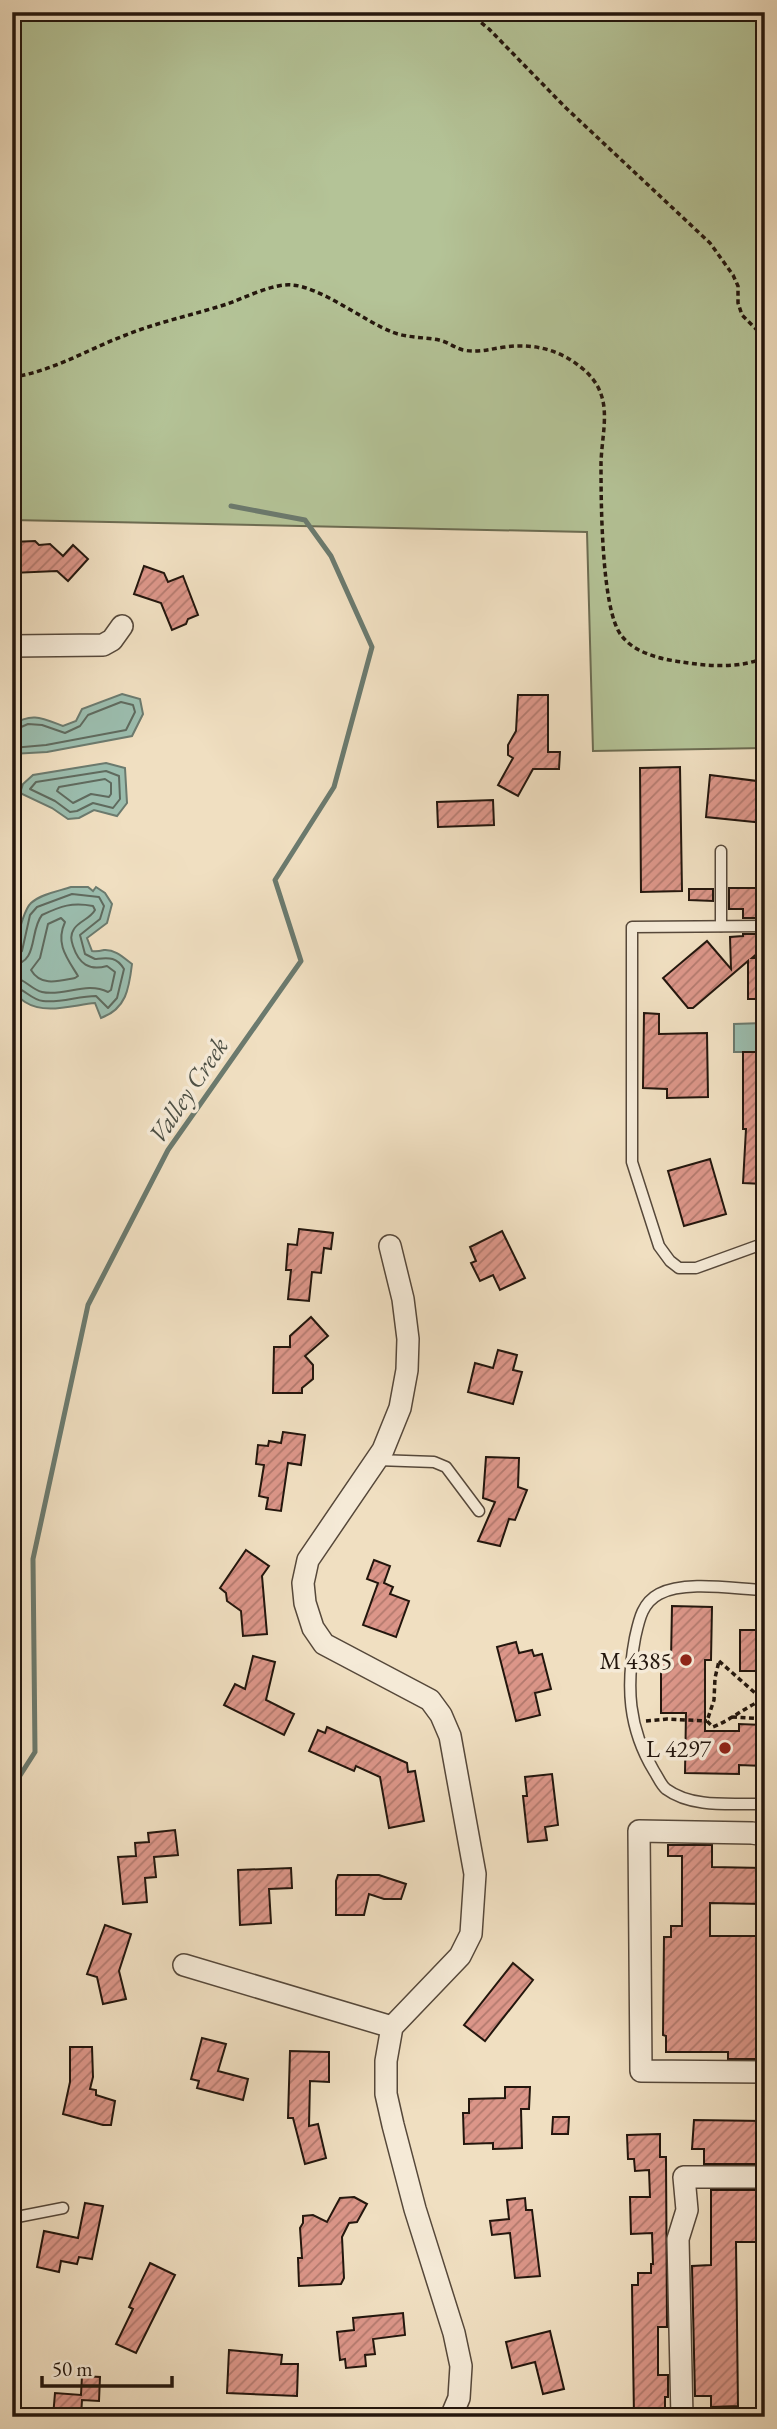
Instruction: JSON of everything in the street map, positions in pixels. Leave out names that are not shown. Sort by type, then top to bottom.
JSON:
[{"type":"street","points":[[12,646],[103,645],[112,640],[122,626]]},
{"type":"street","points":[[390,1245],[403,1299],[408,1339],[407,1370],[400,1408],[377,1460],[307,1560],[303,1583],[305,1603],[313,1628],[324,1644],[430,1700],[442,1715],[450,1736],[475,1874],[471,1934],[460,1956],[392,2027],[386,2061],[386,2094],[415,2209],[454,2333],[461,2366],[459,2398],[450,2417]]},
{"type":"street","points":[[765,1835],[639,1831],[641,2071],[765,2072]]},
{"type":"street","points":[[184,1965],[392,2027]]},
{"type":"street","points":[[682,2417],[678,2239],[687,2210],[684,2178],[765,2177]]},
{"type":"lane","points":[[721,851],[721,926]]},
{"type":"lane","points":[[765,926],[632,927],[632,1162],[659,1246],[679,1268],[696,1268],[765,1243]]},
{"type":"lane","points":[[377,1460],[434,1462],[446,1467],[479,1511]]},
{"type":"lane","points":[[765,1590],[686,1586],[663,1592],[648,1600],[639,1621],[628,1689],[635,1726],[649,1763],[665,1788],[686,1798],[708,1803],[765,1804]]},
{"type":"lane","points":[[12,2218],[63,2208]]},
{"type":"path","points":[[468,12],[489,29],[566,108],[710,243],[738,286],[738,303],[742,315],[765,338]]},
{"type":"path","points":[[12,377],[38,372],[150,326],[286,285],[313,290],[393,332],[440,341],[458,349],[478,352],[527,346],[553,351],[588,373],[605,402],[601,463],[606,564],[611,610],[621,635],[635,648],[647,654],[681,662],[743,664],[765,657]]},
{"type":"path","points":[[635,1726],[650,1720],[667,1719],[707,1721],[713,1727],[764,1700],[719,1661],[714,1700],[707,1721]]},
{"type":"path","points":[[732,1717],[765,1719]]},
{"type":"shaded area","points":[[12,12],[765,12],[765,748],[593,751],[587,532],[12,520]]},
{"type":"water","points":[[122,694],[140,699],[143,714],[132,736],[47,752],[12,754],[12,725],[19,721],[31,717],[63,726],[76,721],[82,709]]},
{"type":"water","points":[[106,763],[125,768],[127,803],[117,816],[94,810],[79,818],[68,819],[20,793],[23,784],[33,775]]},
{"type":"water","points":[[71,887],[88,887],[93,891],[96,887],[105,893],[112,904],[107,923],[87,938],[92,951],[112,951],[132,964],[121,1004],[101,1018],[95,1003],[50,1009],[33,1006],[18,996],[12,984],[16,946],[27,909],[40,897]]},
{"type":"water","points":[[765,1023],[765,1052],[734,1052],[734,1024]]},
{"type":"building","points":[[35,541],[39,545],[50,544],[63,556],[73,545],[88,559],[68,581],[57,571],[12,573],[12,542]]},
{"type":"building","points":[[144,566],[164,573],[168,582],[183,576],[198,615],[172,630],[161,603],[134,594]]},
{"type":"building","points":[[518,695],[548,695],[548,752],[560,752],[559,769],[533,769],[518,796],[498,785],[513,758],[508,755],[508,745],[516,731]]},
{"type":"building","points":[[680,767],[682,891],[641,892],[640,768]]},
{"type":"building","points":[[710,775],[765,782],[764,823],[706,817]]},
{"type":"building","points":[[493,800],[494,825],[438,827],[437,802]]},
{"type":"building","points":[[729,888],[765,888],[765,913],[758,913],[758,918],[743,918],[743,909],[729,909]]},
{"type":"building","points":[[689,889],[713,889],[713,901],[689,900]]},
{"type":"building","points":[[759,934],[760,951],[752,958],[765,958],[765,999],[748,999],[748,961],[693,1008],[688,1008],[663,978],[707,941],[731,969],[730,937]]},
{"type":"building","points":[[644,1013],[659,1014],[659,1034],[707,1033],[708,1097],[667,1098],[667,1089],[643,1088]]},
{"type":"building","points":[[743,1052],[765,1052],[765,1184],[743,1183],[746,1129],[743,1129]]},
{"type":"building","points":[[710,1159],[726,1214],[684,1226],[668,1171]]},
{"type":"building","points":[[299,1229],[333,1233],[331,1249],[324,1248],[321,1273],[312,1272],[309,1301],[288,1299],[291,1270],[286,1270],[288,1244],[297,1245]]},
{"type":"building","points":[[502,1231],[525,1278],[500,1290],[493,1275],[480,1281],[471,1263],[476,1261],[470,1247]]},
{"type":"building","points":[[311,1317],[328,1336],[305,1356],[313,1365],[313,1379],[302,1388],[302,1393],[273,1393],[274,1347],[290,1347],[290,1336]]},
{"type":"building","points":[[498,1350],[517,1355],[513,1370],[522,1372],[513,1404],[468,1392],[475,1363],[493,1368]]},
{"type":"building","points":[[283,1432],[305,1435],[301,1465],[288,1463],[281,1511],[266,1509],[268,1498],[259,1496],[264,1465],[256,1464],[258,1445],[268,1446],[269,1441],[281,1443]]},
{"type":"building","points":[[486,1457],[519,1458],[518,1487],[527,1490],[515,1520],[509,1519],[500,1546],[478,1541],[495,1502],[483,1498]]},
{"type":"building","points":[[246,1550],[269,1566],[262,1576],[267,1634],[243,1636],[241,1611],[227,1601],[226,1593],[220,1588]]},
{"type":"building","points":[[374,1560],[390,1566],[384,1583],[393,1587],[390,1594],[409,1601],[396,1637],[363,1625],[378,1583],[367,1579]]},
{"type":"building","points":[[672,1606],[712,1607],[711,1660],[705,1660],[705,1731],[739,1731],[739,1724],[765,1725],[765,1766],[739,1765],[739,1774],[685,1773],[686,1713],[661,1713],[661,1660],[671,1660]]},
{"type":"building","points":[[740,1630],[765,1630],[765,1671],[740,1671]]},
{"type":"building","points":[[516,1642],[519,1653],[532,1650],[534,1656],[542,1654],[551,1689],[535,1693],[540,1715],[516,1721],[497,1647]]},
{"type":"building","points":[[253,1656],[275,1662],[266,1700],[294,1714],[284,1735],[224,1705],[235,1684],[245,1689]]},
{"type":"building","points":[[327,1727],[407,1763],[408,1772],[415,1771],[424,1821],[389,1828],[380,1777],[356,1766],[354,1771],[309,1751],[318,1730],[325,1733]]},
{"type":"building","points":[[552,1774],[558,1825],[545,1827],[547,1840],[528,1842],[523,1796],[527,1796],[525,1777]]},
{"type":"building","points":[[175,1830],[178,1855],[154,1857],[156,1877],[145,1878],[147,1902],[123,1904],[118,1857],[136,1856],[135,1843],[149,1842],[148,1833]]},
{"type":"building","points":[[668,1845],[712,1845],[712,1867],[765,1868],[765,1904],[710,1903],[710,1936],[765,1936],[765,2059],[728,2059],[728,2052],[666,2052],[666,2036],[663,2035],[664,1937],[671,1937],[671,1926],[682,1926],[682,1856],[668,1856]]},
{"type":"building","points":[[291,1868],[292,1888],[269,1889],[271,1923],[240,1925],[238,1870]]},
{"type":"building","points":[[338,1875],[379,1875],[406,1884],[401,1899],[384,1899],[369,1894],[364,1915],[336,1915]]},
{"type":"building","points":[[105,1925],[131,1934],[119,1971],[126,1999],[103,2004],[97,1977],[87,1974]]},
{"type":"building","points":[[513,1963],[533,1980],[485,2041],[464,2025]]},
{"type":"building","points":[[202,2038],[226,2044],[218,2071],[248,2079],[243,2100],[197,2088],[199,2081],[191,2079]]},
{"type":"building","points":[[70,2047],[92,2047],[93,2077],[90,2089],[96,2090],[96,2095],[115,2101],[111,2125],[63,2114],[70,2082]]},
{"type":"building","points":[[290,2051],[329,2052],[329,2082],[310,2081],[309,2126],[318,2124],[326,2158],[305,2164],[293,2118],[288,2118]]},
{"type":"building","points":[[505,2087],[530,2087],[529,2109],[521,2109],[522,2148],[493,2149],[493,2143],[464,2144],[463,2113],[469,2113],[469,2099],[505,2098]]},
{"type":"building","points":[[553,2117],[569,2117],[568,2134],[552,2134]]},
{"type":"building","points":[[694,2120],[765,2121],[765,2150],[758,2150],[757,2164],[704,2164],[704,2149],[692,2149]]},
{"type":"building","points":[[660,2134],[660,2157],[666,2157],[667,2327],[658,2327],[658,2375],[668,2375],[668,2397],[665,2397],[665,2417],[634,2417],[632,2285],[638,2285],[638,2273],[651,2273],[653,2264],[652,2233],[631,2234],[630,2197],[650,2197],[649,2170],[635,2171],[634,2159],[628,2159],[627,2135]]},
{"type":"building","points":[[711,2190],[758,2190],[758,2207],[765,2207],[765,2242],[736,2242],[738,2406],[711,2407],[711,2396],[695,2396],[692,2266],[711,2265]]},
{"type":"building","points":[[354,2197],[367,2204],[357,2222],[349,2223],[342,2237],[344,2278],[341,2284],[299,2286],[298,2258],[302,2258],[300,2228],[303,2216],[313,2215],[327,2222],[340,2198]]},
{"type":"building","points":[[525,2198],[526,2210],[532,2210],[540,2276],[515,2278],[510,2233],[492,2235],[490,2221],[509,2219],[507,2200]]},
{"type":"building","points":[[85,2203],[103,2206],[92,2259],[79,2257],[77,2264],[61,2261],[59,2272],[37,2267],[44,2231],[78,2238]]},
{"type":"building","points":[[150,2263],[175,2275],[136,2353],[116,2344],[133,2309],[129,2307]]},
{"type":"building","points":[[403,2313],[405,2335],[373,2339],[375,2354],[365,2355],[366,2366],[346,2368],[345,2359],[340,2360],[337,2332],[354,2330],[353,2318]]},
{"type":"building","points":[[550,2331],[564,2389],[543,2394],[535,2362],[512,2368],[506,2342]]},
{"type":"building","points":[[229,2350],[282,2355],[281,2364],[298,2364],[297,2396],[227,2393]]},
{"type":"building","points":[[82,2376],[100,2377],[99,2401],[82,2400],[81,2417],[53,2417],[55,2393],[81,2395]]},
{"type":"waterway","name":"Valley Creek","points":[[12,1788],[35,1752],[33,1559],[88,1305],[168,1150],[301,961],[275,880],[334,787],[372,647],[331,556],[305,520],[231,506]]},
{"type":"place","name":"M 4385","points":[[686,1660]]},
{"type":"place","name":"L 4297","points":[[725,1748]]}]
